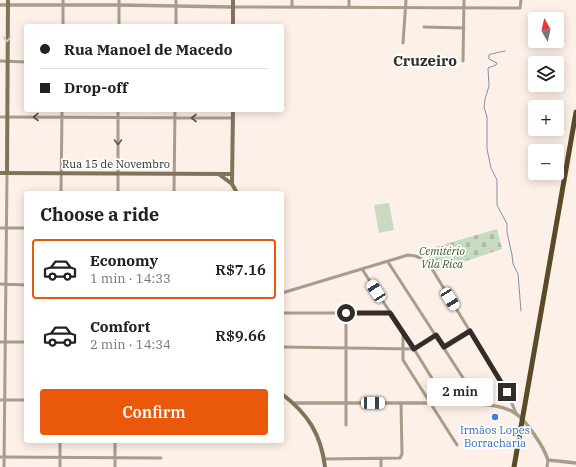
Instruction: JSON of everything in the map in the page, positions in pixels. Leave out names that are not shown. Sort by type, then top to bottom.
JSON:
[{"type":"highway","points":[[514,467],[576,112]]},
{"type":"main road","points":[[7,173],[8,0]]},
{"type":"main road","points":[[233,0],[233,24]]},
{"type":"main road","points":[[232,184],[233,112]]},
{"type":"main road","name":"Rua 15 de Novembro","points":[[0,173],[232,174]]},
{"type":"main road","points":[[219,174],[232,184],[236,191]]},
{"type":"main road","points":[[284,396],[294,403],[308,418],[316,431],[325,467]]},
{"type":"street","points":[[63,0],[63,24]]},
{"type":"street","points":[[119,24],[120,0]]},
{"type":"street","points":[[176,0],[176,24]]},
{"type":"street","points":[[292,0],[292,7]]},
{"type":"street","points":[[349,0],[349,7]]},
{"type":"street","points":[[403,43],[406,0]]},
{"type":"street","points":[[463,61],[464,0]]},
{"type":"street","points":[[0,5],[520,8],[521,0]]},
{"type":"street","points":[[424,27],[464,28]]},
{"type":"street","points":[[0,61],[24,62]]},
{"type":"street","points":[[61,191],[62,112]]},
{"type":"street","points":[[118,112],[118,191]]},
{"type":"street","points":[[174,191],[175,112]]},
{"type":"street","points":[[0,117],[233,118]]},
{"type":"street","points":[[4,467],[2,457],[2,400],[5,342],[7,173]]},
{"type":"street","points":[[0,228],[24,228]]},
{"type":"street","points":[[284,292],[408,255],[419,257],[432,269],[507,392],[516,413],[543,450],[548,460],[547,467]]},
{"type":"street","points":[[388,262],[480,404]]},
{"type":"street","points":[[362,269],[447,403]]},
{"type":"street","points":[[0,284],[24,285]]},
{"type":"street","points":[[284,313],[390,313]]},
{"type":"street","points":[[346,313],[346,425]]},
{"type":"street","points":[[444,347],[470,331]]},
{"type":"street","points":[[403,332],[403,360],[457,445]]},
{"type":"street","points":[[284,347],[403,350],[414,349],[436,335]]},
{"type":"street","points":[[0,342],[24,342]]},
{"type":"street","points":[[2,400],[24,400]]},
{"type":"street","points":[[294,403],[480,404],[516,413]]},
{"type":"street","points":[[324,459],[400,458],[402,454],[401,403]]},
{"type":"street","points":[[60,443],[60,467]]},
{"type":"street","points":[[115,443],[115,467]]},
{"type":"street","points":[[2,457],[161,458]]},
{"type":"street","points":[[381,459],[381,467]]},
{"type":"street","points":[[548,460],[576,463]]},
{"type":"green space","points":[[389,203],[394,230],[379,233],[374,205]]},
{"type":"green space","name":"Cemitério Vila Rica","points":[[497,229],[502,249],[436,271],[425,250]]},
{"type":"waterway","points":[[505,51],[489,55],[489,59],[497,63],[496,65],[488,68],[489,86],[484,107],[487,117],[487,149],[491,168],[497,180],[497,205],[507,224],[513,264],[518,274],[521,311]]},
{"type":"place","name":"Irmãos Lopes Borracharia","points":[[495,417]]},
{"type":"district","name":"Cruzeiro","points":[[425,61]]},
{"type":"route","points":[[346,313],[390,313],[414,349],[436,335],[444,347],[470,331],[507,392]]}]
